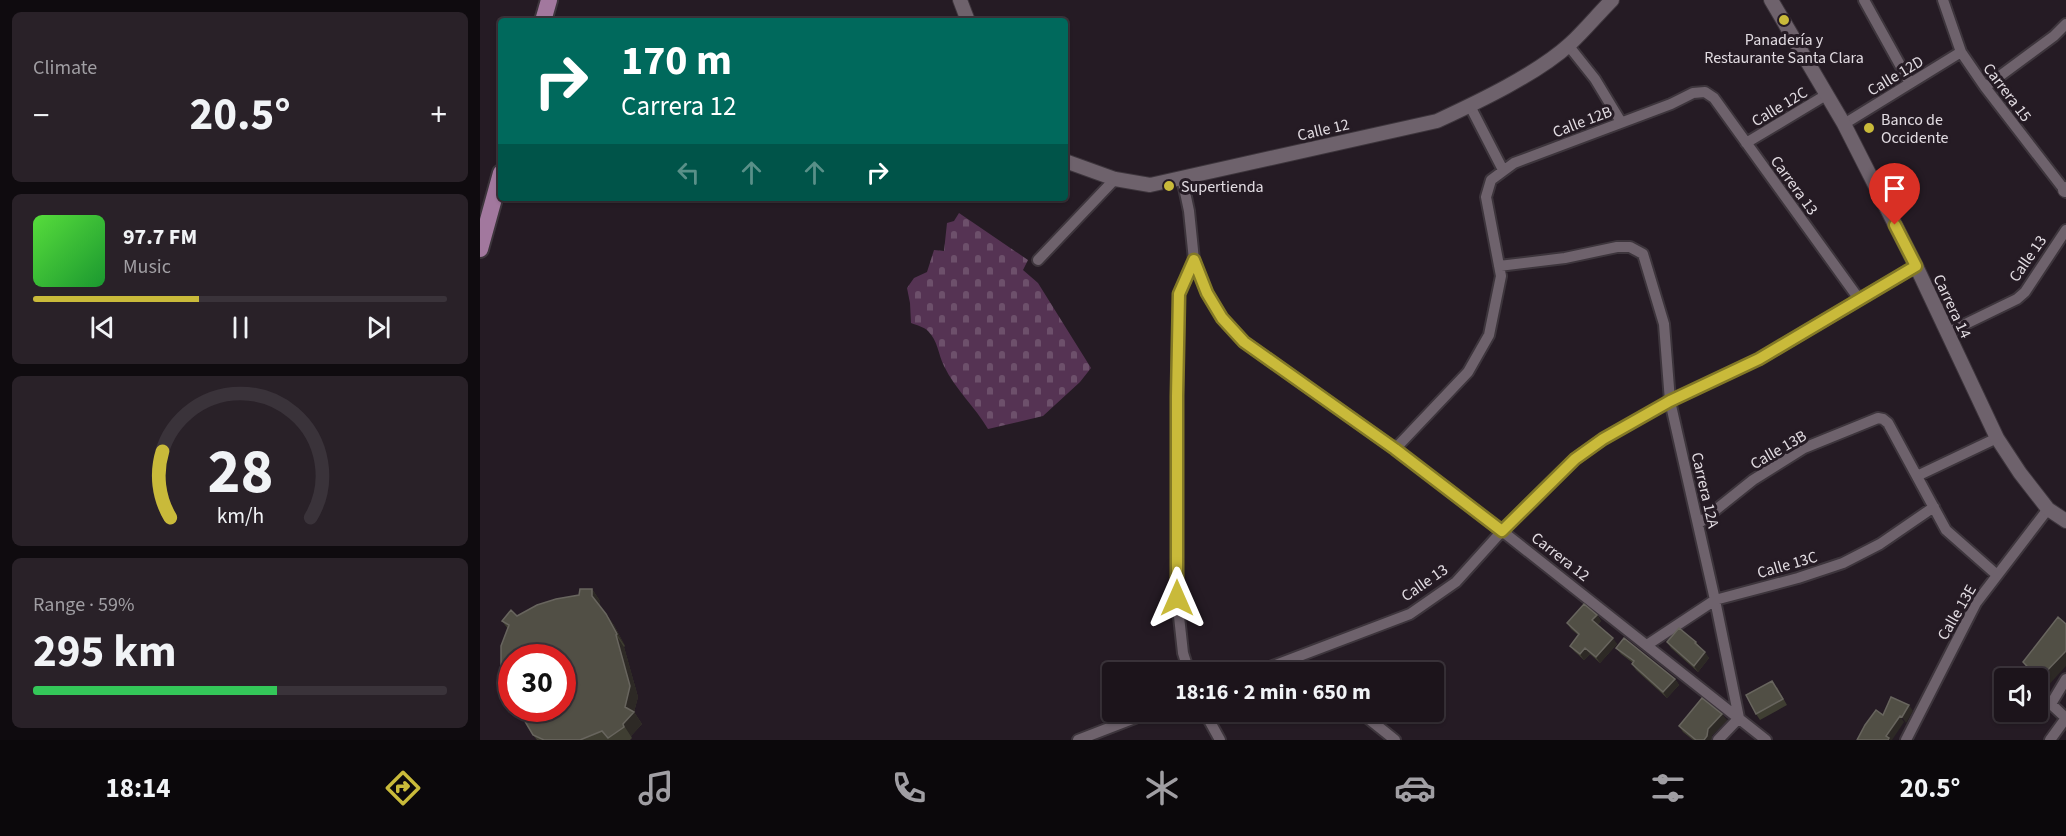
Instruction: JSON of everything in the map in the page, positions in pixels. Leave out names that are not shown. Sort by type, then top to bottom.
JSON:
[{"type":"main road","points":[[544,18],[549,0]]},
{"type":"main road","points":[[480,249],[498,184]]},
{"type":"street","points":[[960,0],[967,18]]},
{"type":"street","name":"Calle 12","points":[[1115,179],[1150,185],[1437,121],[1470,106],[1542,64],[1569,45],[1612,0]]},
{"type":"street","name":"Carrera 14","points":[[1771,0],[1844,124],[1916,266],[1997,438],[2048,509],[2066,521]]},
{"type":"street","points":[[1864,0],[1910,83]]},
{"type":"street","name":"Carrera 15","points":[[1943,0],[1961,52],[1984,87],[2065,190]]},
{"type":"street","points":[[1984,87],[2054,36],[2066,24]]},
{"type":"street","points":[[1569,45],[1595,78],[1621,122]]},
{"type":"street","name":"Calle 12D","points":[[1844,124],[1961,52]]},
{"type":"street","name":"Calle 12B","points":[[1503,170],[1514,163],[1671,104],[1693,93],[1705,92]]},
{"type":"street","name":"Carrera 13","points":[[1705,92],[1714,98],[1859,299]]},
{"type":"street","name":"Calle 12C","points":[[1746,143],[1826,95]]},
{"type":"street","points":[[1395,449],[1468,372],[1489,335],[1500,276],[1486,197],[1491,180],[1503,170],[1470,106]]},
{"type":"street","points":[[1038,260],[1115,179],[1068,162]]},
{"type":"street","name":"Carrera 12","points":[[1182,178],[1189,211],[1194,260],[1207,293],[1222,318],[1244,342],[1395,449],[1766,740]]},
{"type":"street","name":"Calle 13","points":[[1947,333],[2016,299],[2025,292],[2066,230]]},
{"type":"street","name":"Carrera 12A","points":[[1499,266],[1565,258],[1617,248],[1629,247],[1643,254],[1664,324],[1670,401],[1739,718]]},
{"type":"street","points":[[1186,662],[1177,598],[1179,294],[1194,260]]},
{"type":"street","name":"Calle 13","points":[[1288,662],[1410,614],[1456,582],[1502,531],[1575,459],[1603,439],[1670,401],[1759,359],[1916,266]]},
{"type":"street","name":"Calle 13B","points":[[1698,524],[1753,480],[1804,448],[1878,418],[1883,418],[1888,423],[1917,476]]},
{"type":"street","points":[[1997,438],[1917,476],[1946,530],[1997,575]]},
{"type":"street","name":"Calle 13C","points":[[1647,645],[1715,600],[1798,578],[1843,563],[1880,544],[1934,507]]},
{"type":"street","name":"Calle 13E","points":[[1906,740],[1976,603],[2048,509]]},
{"type":"street","points":[[2050,740],[2066,718],[2052,704],[2066,679]]},
{"type":"street","points":[[1718,740],[1739,718]]},
{"type":"street","points":[[1078,740],[1125,722]]},
{"type":"street","points":[[1210,722],[1220,740]]},
{"type":"street","points":[[1373,722],[1395,740]]},
{"type":"green space","points":[[959,213],[1028,260],[1023,270],[1038,283],[1091,368],[1080,382],[1043,416],[988,429],[949,374],[931,335],[924,328],[911,323],[907,288],[914,278],[927,272],[934,250],[944,251],[947,223],[954,221]]},
{"type":"building","points":[[580,589],[592,589],[592,596],[606,614],[617,634],[630,686],[625,707],[634,712],[623,724],[624,727],[608,738],[602,731],[580,740],[544,740],[533,735],[525,722],[576,722],[576,644],[502,644],[509,625],[502,621],[511,610],[517,616],[537,605],[579,595]]},
{"type":"building","points":[[1584,604],[1597,615],[1592,620],[1613,638],[1596,657],[1585,648],[1580,654],[1570,646],[1579,634],[1567,623]]},
{"type":"building","points":[[2058,617],[2066,624],[2066,651],[2048,670],[2029,668],[2023,662]]},
{"type":"building","points":[[1679,628],[1705,652],[1694,666],[1667,642]]},
{"type":"building","points":[[1624,638],[1675,679],[1663,692],[1632,664],[1634,661],[1616,648]]},
{"type":"building","points":[[1772,681],[1783,699],[1756,714],[1746,695]]},
{"type":"building","points":[[1891,697],[1909,705],[1886,736],[1888,740],[1857,740],[1876,710],[1883,715]]},
{"type":"building","points":[[1702,698],[1722,714],[1708,729],[1704,740],[1696,740],[1679,726]]},
{"type":"place","name":"Panadería y Restaurante Santa Clara","points":[[1784,20]]},
{"type":"place","name":"Banco de Occidente","points":[[1869,128]]},
{"type":"place","name":"Supertienda","points":[[1169,186]]},
{"type":"route","points":[[1177,598],[1179,294],[1194,260],[1207,293],[1222,318],[1244,342],[1395,449],[1502,531],[1575,459],[1603,439],[1670,401],[1759,359],[1916,266],[1895,225]]}]
